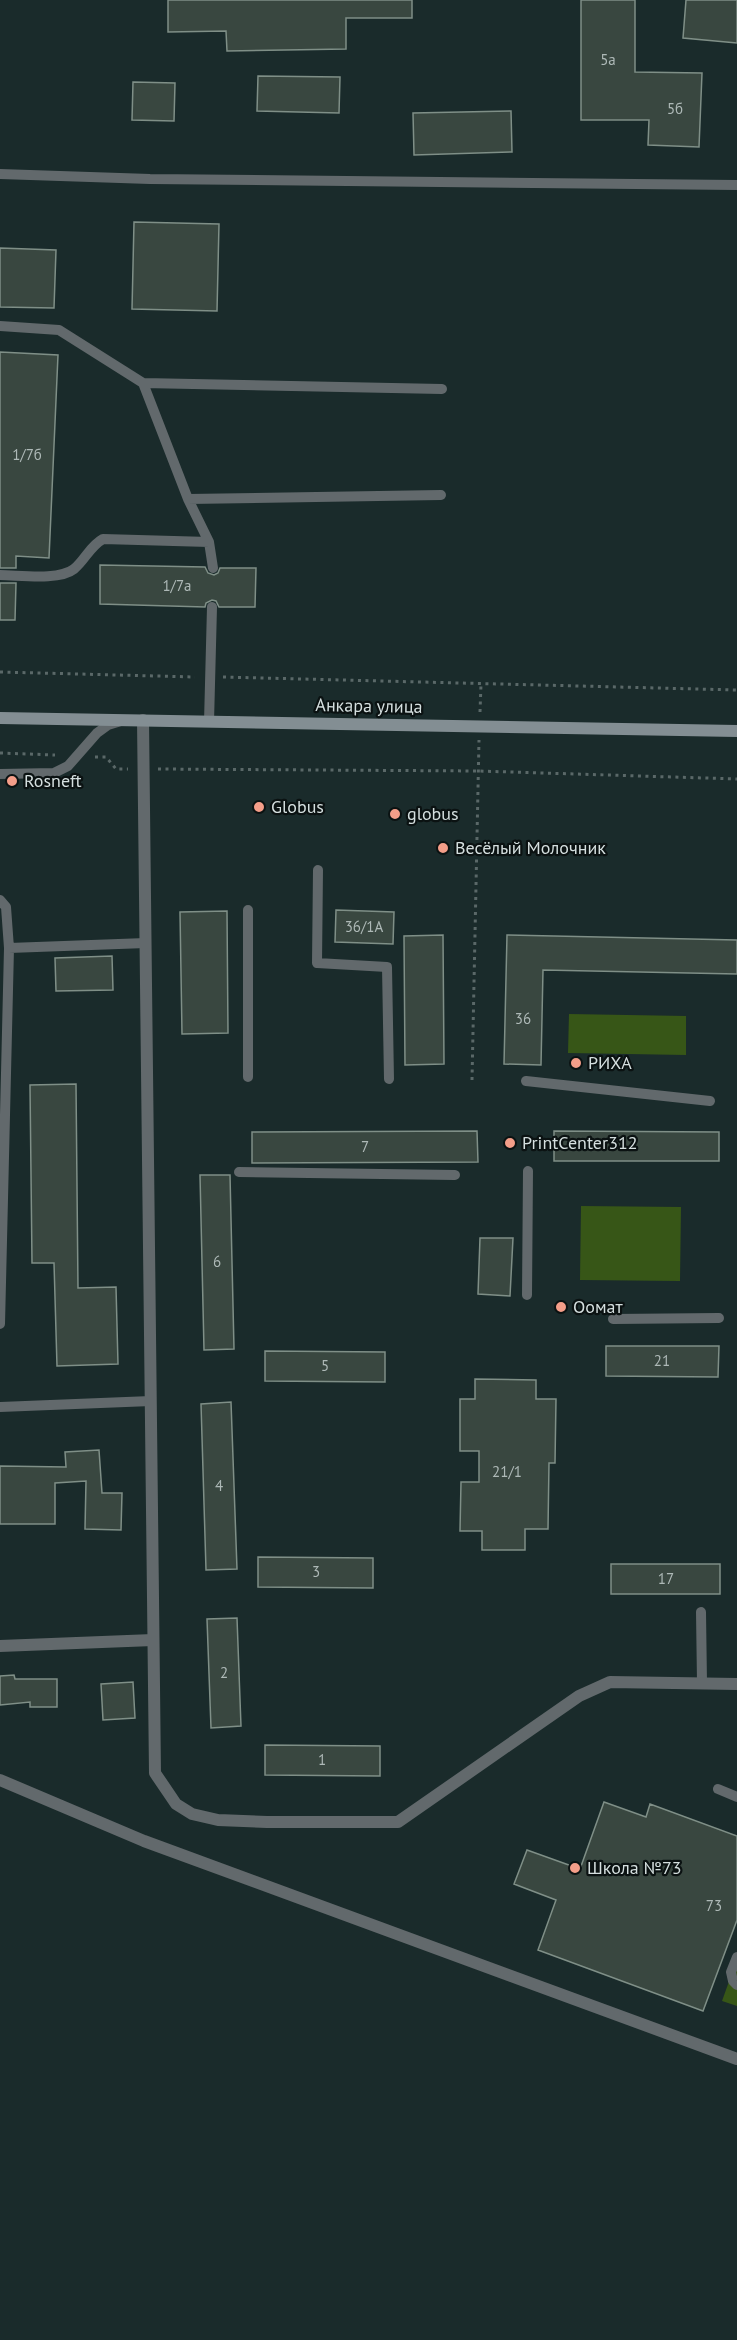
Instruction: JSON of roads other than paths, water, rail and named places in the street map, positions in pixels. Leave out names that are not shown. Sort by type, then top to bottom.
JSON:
[{"type":"main road","name":"Анкара улица","points":[[0,718],[737,731]]},
{"type":"street","points":[[143,720],[155,1773],[176,1804],[192,1814],[218,1820],[398,1822],[579,1696],[610,1682],[737,1684]]},
{"type":"street","points":[[0,1646],[153,1640]]},
{"type":"street","points":[[0,1780],[144,1841],[737,2059]]},
{"type":"lane","points":[[0,174],[737,185]]},
{"type":"lane","points":[[0,326],[59,330],[143,383],[442,389]]},
{"type":"lane","points":[[143,383],[188,498],[209,542],[213,568]]},
{"type":"lane","points":[[188,498],[441,495]]},
{"type":"lane","points":[[0,575],[64,574],[74,569],[96,543],[103,539],[209,542]]},
{"type":"lane","points":[[208,722],[212,607]]},
{"type":"lane","points":[[0,774],[54,773],[68,766],[97,733],[108,725],[123,720]]},
{"type":"lane","points":[[318,870],[317,963],[387,967],[389,1079]]},
{"type":"lane","points":[[0,900],[6,908],[9,948],[0,1324]]},
{"type":"lane","points":[[248,910],[248,1077]]},
{"type":"lane","points":[[9,948],[146,943]]},
{"type":"lane","points":[[526,1081],[710,1101]]},
{"type":"lane","points":[[527,1295],[528,1171]]},
{"type":"lane","points":[[239,1172],[455,1175]]},
{"type":"lane","points":[[613,1319],[719,1318]]},
{"type":"lane","points":[[0,1407],[151,1401]]},
{"type":"lane","points":[[701,1612],[702,1683]]},
{"type":"lane","points":[[718,1789],[737,1797]]},
{"type":"lane","points":[[737,1957],[731,1972],[733,1981],[737,1985]]},
{"type":"place","name":"Rosneft","points":[[12,781]]},
{"type":"place","name":"Globus","points":[[259,807]]},
{"type":"place","name":"globus","points":[[395,814]]},
{"type":"place","name":"Весёлый Молочник","points":[[443,848]]},
{"type":"place","name":"РИХА","points":[[576,1063]]},
{"type":"place","name":"PrintCenter312","points":[[510,1143]]},
{"type":"place","name":"Оомат","points":[[561,1307]]},
{"type":"place","name":"Школа №73","points":[[575,1868]]}]
